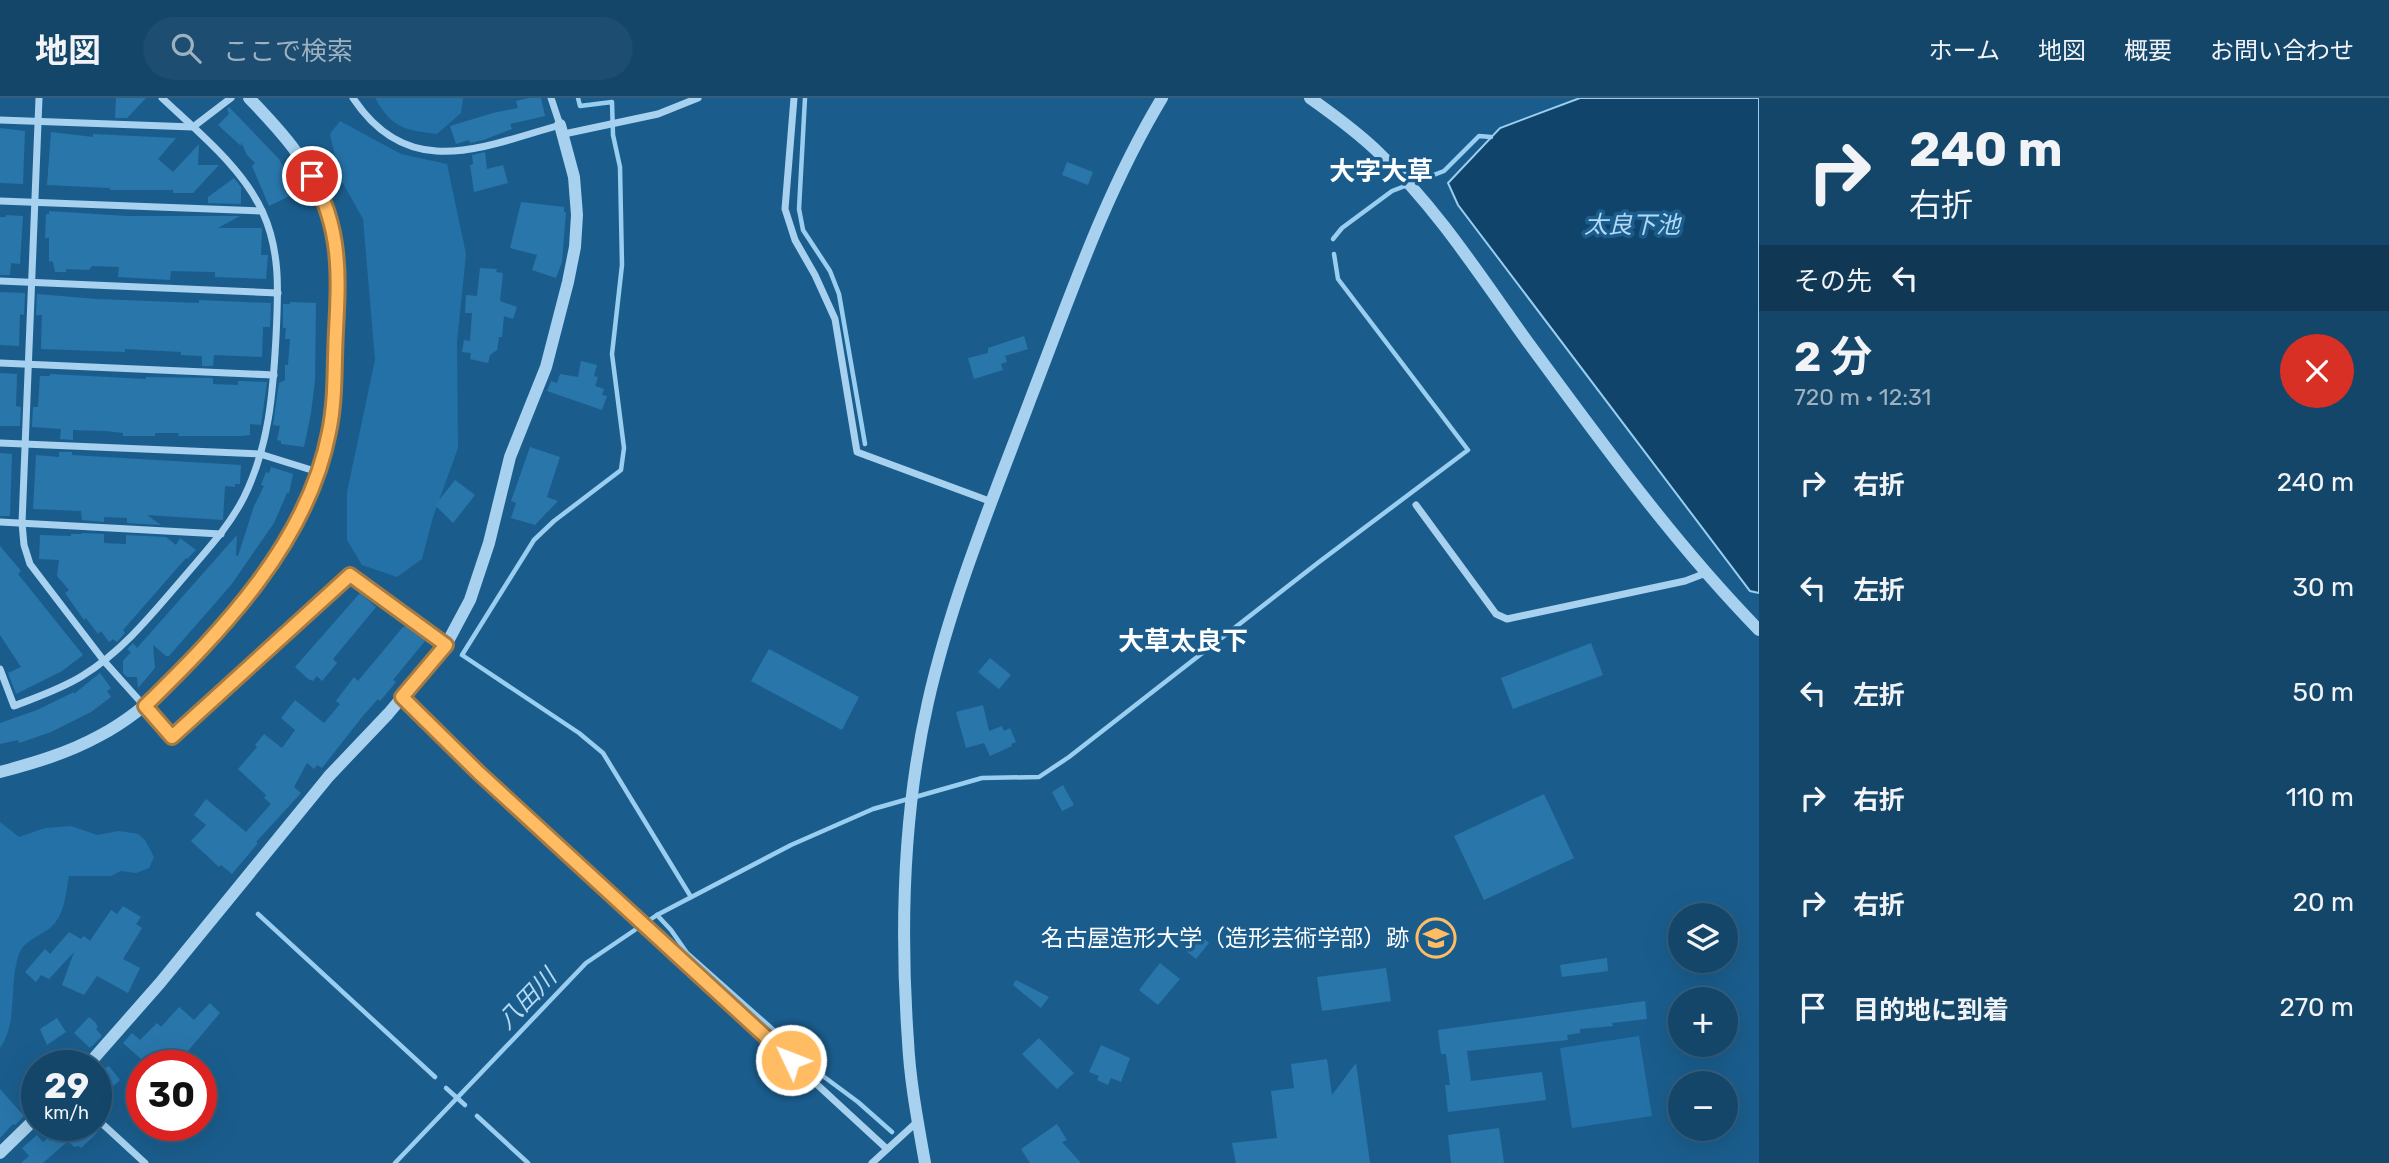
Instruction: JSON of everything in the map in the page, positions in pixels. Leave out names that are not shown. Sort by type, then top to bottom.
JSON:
[{"type":"street","points":[[39,98],[22,523],[24,545],[30,564],[104,661],[172,737],[350,575],[446,645]]},
{"type":"street","points":[[0,669],[15,706],[60,688],[104,661],[134,634],[221,534],[244,497],[260,454],[271,415],[274,375],[278,292],[273,237],[251,190],[236,171],[163,98]]},
{"type":"street","points":[[0,120],[193,127],[231,98]]},
{"type":"street","points":[[0,772],[70,750],[100,736],[145,706],[190,663],[278,555],[307,503],[329,433],[333,406],[338,278],[333,225],[319,189],[290,141],[249,98]]},
{"type":"street","points":[[353,98],[374,125],[401,142],[422,150],[450,153],[658,114],[698,98]]},
{"type":"street","points":[[101,1050],[168,973],[329,776],[446,645],[473,589],[489,543],[510,457],[546,367],[575,247],[577,215],[574,177],[551,98]]},
{"type":"street","points":[[794,98],[785,209],[795,240],[835,319],[857,452],[992,502]]},
{"type":"street","points":[[925,1163],[908,1043],[904,921],[910,814],[928,701],[965,574],[1093,235],[1145,127],[1162,98]]},
{"type":"street","points":[[1310,98],[1351,127],[1425,202],[1576,408],[1706,573],[1759,630]]},
{"type":"street","points":[[0,201],[262,211]]},
{"type":"street","points":[[0,281],[278,292]]},
{"type":"street","points":[[0,363],[274,375]]},
{"type":"street","points":[[0,443],[260,454],[318,472]]},
{"type":"street","points":[[1416,505],[1496,614],[1507,619],[1685,581],[1706,573]]},
{"type":"street","points":[[0,522],[221,534]]},
{"type":"street","points":[[402,697],[479,773],[887,1149]]},
{"type":"street","points":[[872,1163],[918,1120]]},
{"type":"street","points":[[0,1153],[21,1133]]},
{"type":"street","points":[[112,1133],[145,1163]]},
{"type":"shaded area","points":[[375,98],[463,98],[461,113],[437,134],[407,129],[393,122]]},
{"type":"shaded area","points":[[340,121],[401,154],[447,164],[466,254],[457,342],[458,448],[433,517],[422,559],[397,577],[362,565],[347,540],[347,492],[375,360],[363,219],[340,178],[330,134]]},
{"type":"shaded area","points":[[0,822],[19,837],[45,828],[71,826],[97,835],[119,831],[138,834],[145,840],[154,857],[149,868],[136,873],[121,871],[111,876],[69,876],[65,901],[58,918],[51,927],[26,944],[19,954],[9,1026],[0,1048]]},
{"type":"shaded area","points":[[1639,1036],[1652,1116],[1572,1128],[1560,1048]]},
{"type":"water","name":"太良下池","points":[[1580,98],[1759,98],[1759,593],[1750,591],[1458,205],[1448,183],[1500,128]]},
{"type":"building","points":[[116,98],[146,98],[127,118],[115,118]]},
{"type":"building","points":[[541,98],[545,116],[510,124],[512,129],[483,140],[456,144],[450,126],[518,108],[516,101]]},
{"type":"building","points":[[229,107],[279,159],[298,192],[269,206],[252,166],[255,163],[247,155],[241,142],[241,146],[218,125],[229,114]]},
{"type":"building","points":[[0,128],[25,131],[23,184],[0,183]]},
{"type":"building","points":[[51,132],[93,137],[93,134],[176,138],[158,159],[173,172],[199,144],[198,165],[219,165],[193,193],[47,185]]},
{"type":"building","points":[[485,152],[487,169],[503,165],[508,183],[474,192],[470,165],[473,164],[472,155]]},
{"type":"building","points":[[1067,162],[1093,172],[1088,185],[1062,175]]},
{"type":"building","points":[[234,178],[241,187],[241,204],[208,203],[208,197]]},
{"type":"building","points":[[521,202],[564,207],[566,212],[562,262],[556,278],[532,270],[537,255],[510,248]]},
{"type":"building","points":[[49,211],[127,216],[240,216],[218,228],[262,228],[261,255],[268,255],[266,279],[215,277],[215,272],[171,271],[170,280],[118,277],[119,267],[92,266],[89,270],[66,269],[66,272],[55,272],[53,262],[49,261],[49,238],[45,238],[46,214],[49,214]]},
{"type":"building","points":[[23,216],[20,264],[11,263],[10,275],[0,275],[0,217]]},
{"type":"building","points":[[480,268],[497,269],[496,272],[503,273],[500,301],[517,307],[513,319],[504,316],[502,337],[499,337],[497,350],[490,355],[488,363],[470,359],[471,353],[462,352],[464,340],[470,341],[472,313],[465,313],[466,295],[477,296]]},
{"type":"building","points":[[0,292],[25,293],[24,315],[20,314],[19,346],[0,345]]},
{"type":"building","points":[[37,294],[199,303],[199,300],[271,303],[270,327],[263,327],[262,357],[214,355],[213,366],[202,366],[202,356],[181,355],[181,352],[41,349],[42,315],[36,315]]},
{"type":"building","points":[[316,303],[315,380],[304,447],[281,444],[281,441],[277,440],[280,426],[273,425],[279,383],[285,380],[285,365],[288,365],[290,339],[285,339],[283,304]]},
{"type":"building","points":[[1024,336],[1028,349],[1005,356],[1007,362],[1001,364],[1003,370],[974,379],[968,358],[988,353],[988,348]]},
{"type":"building","points":[[581,361],[597,365],[594,376],[598,377],[595,386],[604,389],[602,395],[607,396],[602,410],[547,391],[551,381],[557,383],[560,374],[578,377]]},
{"type":"building","points":[[0,373],[17,374],[16,406],[21,407],[20,426],[0,426]]},
{"type":"building","points":[[50,374],[146,379],[213,378],[213,384],[238,385],[238,381],[267,382],[261,425],[250,424],[250,435],[178,436],[179,433],[155,433],[155,436],[123,436],[123,433],[73,430],[73,440],[60,439],[61,429],[32,427],[33,407],[38,407],[40,376]]},
{"type":"building","points":[[530,447],[560,457],[547,497],[558,501],[535,525],[511,518],[516,503],[511,501]]},
{"type":"building","points":[[59,452],[241,465],[240,484],[235,484],[235,487],[225,486],[223,520],[147,515],[161,525],[127,523],[127,518],[104,517],[104,522],[82,520],[81,511],[33,509],[36,455],[59,457]]},
{"type":"building","points":[[0,453],[12,454],[10,516],[0,516]]},
{"type":"building","points":[[271,467],[293,474],[289,493],[274,523],[231,585],[169,656],[153,645],[155,668],[138,688],[137,677],[127,677],[123,673],[123,661],[131,652],[127,649],[133,643],[137,648],[237,535],[238,556],[254,506],[264,486],[261,485]]},
{"type":"building","points":[[455,480],[475,495],[453,523],[435,505]]},
{"type":"building","points":[[82,533],[104,534],[104,543],[126,544],[126,535],[166,537],[176,545],[180,538],[196,550],[123,630],[125,633],[117,642],[113,639],[109,642],[101,631],[98,634],[86,618],[84,620],[65,593],[69,590],[57,576],[59,560],[39,559],[40,535],[71,536]]},
{"type":"building","points":[[0,546],[21,571],[18,574],[83,655],[62,671],[16,694],[8,673],[21,667],[0,635]]},
{"type":"building","points":[[360,593],[376,607],[333,659],[337,663],[322,681],[317,676],[313,681],[308,679],[295,667]]},
{"type":"building","points":[[406,626],[425,641],[393,680],[396,682],[362,717],[322,768],[317,765],[314,769],[307,763],[294,787],[301,793],[256,842],[258,843],[232,874],[221,865],[219,867],[191,841],[206,825],[194,815],[206,799],[246,832],[271,804],[264,798],[266,795],[238,769],[257,747],[255,745],[264,734],[282,748],[295,730],[281,718],[295,700],[324,723],[340,704],[336,701],[354,677],[358,681]]},
{"type":"building","points":[[1591,643],[1603,675],[1513,709],[1501,678]]},
{"type":"building","points":[[769,649],[859,697],[842,730],[751,681]]},
{"type":"building","points":[[990,658],[1011,675],[999,689],[978,672]]},
{"type":"building","points":[[100,673],[111,688],[107,691],[111,697],[91,712],[51,732],[19,743],[18,740],[0,744],[0,723],[74,694]]},
{"type":"building","points":[[983,705],[989,731],[1002,726],[1004,731],[1010,728],[1016,742],[990,756],[984,743],[966,748],[956,712]]},
{"type":"building","points":[[1063,785],[1074,805],[1062,811],[1052,792]]},
{"type":"building","points":[[1544,794],[1574,858],[1484,900],[1454,836]]},
{"type":"building","points":[[123,906],[141,917],[136,924],[142,928],[123,959],[140,968],[128,993],[97,976],[84,995],[62,985],[74,952],[49,979],[41,975],[36,982],[25,972],[45,949],[50,954],[69,932],[81,939],[84,936],[90,941],[111,910],[117,914]]},
{"type":"building","points":[[1189,927],[1209,943],[1196,959],[1176,943]]},
{"type":"building","points":[[1607,958],[1608,971],[1562,977],[1560,965]]},
{"type":"building","points":[[1160,963],[1180,979],[1158,1005],[1139,990]]},
{"type":"building","points":[[1386,968],[1391,1001],[1322,1011],[1317,977]]},
{"type":"building","points":[[1016,980],[1049,997],[1041,1008],[1013,985]]},
{"type":"building","points":[[1645,1001],[1647,1019],[1580,1029],[1580,1033],[1567,1035],[1568,1040],[1467,1051],[1471,1081],[1542,1072],[1546,1100],[1448,1112],[1445,1085],[1450,1085],[1446,1054],[1441,1054],[1438,1030]]},
{"type":"building","points":[[210,1003],[220,1013],[189,1050],[131,1050],[123,1043],[132,1033],[140,1040],[157,1023],[161,1027],[179,1007],[194,1020]]},
{"type":"building","points":[[89,1017],[95,1022],[98,1027],[96,1029],[102,1036],[90,1048],[74,1033]]},
{"type":"building","points":[[57,1018],[66,1032],[47,1045],[40,1029]]},
{"type":"building","points":[[1039,1038],[1074,1073],[1057,1089],[1022,1054]]},
{"type":"building","points":[[1101,1045],[1130,1058],[1121,1082],[1111,1078],[1108,1085],[1097,1080],[1099,1076],[1089,1072]]},
{"type":"building","points":[[1327,1059],[1332,1095],[1356,1063],[1370,1163],[1236,1163],[1232,1143],[1277,1138],[1271,1091],[1294,1088],[1291,1064]]},
{"type":"building","points":[[112,1070],[120,1080],[112,1087]]},
{"type":"building","points":[[0,1089],[21,1113],[21,1119],[0,1138]]},
{"type":"building","points":[[1057,1124],[1067,1140],[1062,1142],[1081,1163],[1030,1163],[1021,1149]]},
{"type":"building","points":[[1499,1128],[1504,1163],[1451,1163],[1448,1135]]},
{"type":"building","points":[[30,1141],[68,1141],[43,1163],[21,1163],[29,1156],[22,1148]]},
{"type":"building","points":[[68,1141],[88,1141],[81,1148],[74,1147]]},
{"type":"waterway","points":[[578,98],[580,106],[612,102],[613,135],[620,167],[622,265],[612,354],[624,448],[621,470],[554,521],[534,540],[462,655],[579,733],[603,753],[691,897]]},
{"type":"waterway","points":[[805,98],[799,209],[803,230],[830,271],[839,294],[865,444]]},
{"type":"waterway","points":[[1333,239],[1342,228],[1392,191],[1444,171],[1479,136],[1491,137]]},
{"type":"waterway","points":[[395,1163],[586,963],[657,915],[791,845],[873,809],[982,778],[1039,777],[1069,757],[1468,450],[1338,279],[1334,254]]},
{"type":"waterway","points":[[258,914],[435,1077]]},
{"type":"waterway","points":[[657,915],[687,953],[794,1048],[800,1059],[858,1102],[892,1132]]},
{"type":"waterway","name":"八田川","points":[[446,1088],[465,1105]]},
{"type":"waterway","points":[[477,1116],[528,1163]]},
{"type":"place","name":"名古屋造形大学（造形芸術学部）跡","points":[[1436,938]]},
{"type":"district","name":"大字大草","points":[[1381,171]]},
{"type":"district","name":"大草太良下","points":[[1183,641]]},
{"type":"route","points":[[312,176],[333,225],[338,278],[333,406],[318,472],[307,503],[278,555],[190,663],[145,706],[172,737],[350,575],[446,645],[402,697],[479,773],[791,1060]]}]
